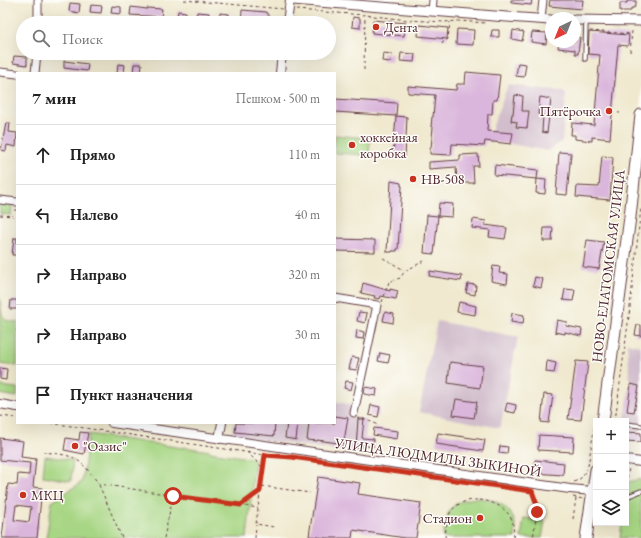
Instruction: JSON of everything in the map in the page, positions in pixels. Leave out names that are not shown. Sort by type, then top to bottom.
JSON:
[{"type":"main road","points":[[293,0],[545,19]]},
{"type":"main road","points":[[581,20],[641,21]]},
{"type":"main road","name":"НОВО-ЕЛАТОМСКАЯ УЛИЦА","points":[[600,418],[630,217],[641,115]]},
{"type":"main road","points":[[586,538],[593,498]]},
{"type":"street","points":[[38,0],[38,16]]},
{"type":"street","points":[[288,16],[290,0]]},
{"type":"street","points":[[432,11],[433,0]]},
{"type":"street","points":[[541,19],[543,0]]},
{"type":"street","points":[[35,72],[36,60]]},
{"type":"street","points":[[280,72],[281,60]]},
{"type":"street","points":[[0,72],[16,74]]},
{"type":"street","points":[[0,200],[16,202]]},
{"type":"street","points":[[336,298],[377,305],[354,413]]},
{"type":"street","points":[[0,404],[16,407]]},
{"type":"street","name":"УЛИЦА ЛЮДМИЛЫ ЗЫКИНОЙ","points":[[119,424],[570,489],[593,498]]},
{"type":"street","points":[[219,439],[222,424]]},
{"type":"street","points":[[629,463],[641,462]]},
{"type":"lane","points":[[585,59],[586,20]]},
{"type":"lane","points":[[629,424],[641,426]]},
{"type":"lane","points":[[629,496],[641,491]]},
{"type":"path","points":[[184,0],[408,20],[486,23]]},
{"type":"path","points":[[364,70],[365,15]]},
{"type":"path","points":[[442,44],[448,38],[450,22]]},
{"type":"path","points":[[581,30],[632,34]]},
{"type":"path","points":[[630,52],[632,31]]},
{"type":"path","points":[[612,112],[620,113]]},
{"type":"path","points":[[615,418],[641,208]]},
{"type":"path","points":[[0,215],[13,216]]},
{"type":"path","points":[[383,258],[405,271]]},
{"type":"path","points":[[377,305],[381,303],[389,282],[400,278],[405,271],[424,261]]},
{"type":"path","points":[[354,413],[357,418],[379,424]]},
{"type":"path","points":[[0,416],[16,418]]},
{"type":"path","points":[[58,424],[265,455],[362,466]]},
{"type":"path","points":[[593,448],[588,469],[580,479],[571,484],[568,496],[593,498]]},
{"type":"path","points":[[43,452],[74,458],[91,474],[99,484],[122,538]]},
{"type":"path","points":[[247,452],[264,468]]},
{"type":"path","points":[[255,538],[265,455]]},
{"type":"path","points":[[99,484],[258,508]]},
{"type":"path","points":[[261,486],[310,493]]},
{"type":"path","points":[[241,505],[260,491]]},
{"type":"path","points":[[532,491],[537,505],[533,538]]},
{"type":"path","points":[[164,538],[173,496]]},
{"type":"path","points":[[573,519],[576,497]]},
{"type":"path","points":[[445,538],[447,522],[454,508],[464,502],[476,500],[490,502],[501,506],[505,510],[514,526],[513,538]]},
{"type":"path","points":[[256,524],[274,527]]},
{"type":"shaded area","points":[[508,85],[563,91],[566,94],[562,141],[548,151],[511,144],[490,142],[491,131]]},
{"type":"shaded area","points":[[437,321],[518,337],[500,428],[419,412]]},
{"type":"shaded area","points":[[627,343],[641,346],[641,442],[629,441],[629,418],[625,418],[630,382]]},
{"type":"shaded area","points":[[336,401],[351,405],[350,417],[367,420],[363,454],[232,436],[233,424],[336,424]]},
{"type":"green space","name":"хоккейная коробка","points":[[336,135],[368,138],[370,142],[369,153],[365,155],[336,153]]},
{"type":"green space","points":[[0,202],[11,204],[11,215],[0,214]]},
{"type":"green space","points":[[0,299],[2,313],[5,319],[7,321],[16,322],[16,366],[0,364]]},
{"type":"green space","points":[[0,386],[16,388],[16,397],[0,394]]},
{"type":"green space","points":[[89,434],[210,451],[255,459],[247,538],[46,538],[52,502],[82,482]]},
{"type":"green space","points":[[45,456],[73,460],[71,481],[43,476]]},
{"type":"green space","points":[[641,479],[641,538],[620,538],[622,526],[629,526],[629,482]]},
{"type":"green space","name":"Стадион","points":[[476,498],[493,501],[506,508],[514,520],[515,538],[443,538],[445,522],[450,510],[459,502]]},
{"type":"green space","points":[[524,518],[545,521],[542,538],[521,538]]},
{"type":"building","points":[[511,0],[532,0],[531,5],[511,3]]},
{"type":"building","points":[[550,0],[583,0],[582,9],[549,6]]},
{"type":"building","points":[[627,1],[636,1],[636,5],[634,8],[631,8],[631,11],[620,11],[620,3],[627,3]]},
{"type":"building","points":[[70,3],[80,4],[79,13],[69,11]]},
{"type":"building","points":[[91,5],[102,6],[101,13],[90,12]]},
{"type":"building","points":[[112,6],[121,7],[121,14],[111,13]]},
{"type":"building","points":[[131,7],[162,9],[161,16],[130,15]]},
{"type":"building","points":[[242,10],[266,12],[269,16],[242,16]]},
{"type":"building","points":[[178,11],[186,12],[186,16],[177,16]]},
{"type":"building","points":[[197,12],[209,13],[209,16],[196,16]]},
{"type":"building","points":[[220,13],[229,14],[229,16],[220,16]]},
{"type":"building","points":[[353,17],[360,18],[360,28],[352,27]]},
{"type":"building","points":[[373,20],[406,23],[404,36],[372,33]]},
{"type":"building","points":[[419,25],[448,28],[447,39],[418,36]]},
{"type":"building","points":[[457,29],[474,30],[473,45],[456,44]]},
{"type":"building","points":[[492,30],[499,30],[499,37],[491,37]]},
{"type":"building","points":[[513,30],[524,32],[522,41],[512,39]]},
{"type":"building","points":[[532,32],[545,33],[545,44],[531,42]]},
{"type":"building","points":[[589,32],[629,35],[628,46],[618,45],[610,139],[592,137],[592,141],[575,139],[575,135],[571,135],[572,123],[594,125],[600,55],[588,54]]},
{"type":"building","points":[[558,48],[579,48],[578,54],[575,54],[575,50]]},
{"type":"building","points":[[383,53],[392,54],[391,62],[382,61]]},
{"type":"building","points":[[401,53],[415,54],[414,62],[400,61]]},
{"type":"building","points":[[14,56],[16,56],[16,60],[27,60],[27,65],[13,63]]},
{"type":"building","points":[[64,61],[88,64],[87,71],[64,68]]},
{"type":"building","points":[[518,63],[526,64],[524,77],[516,76]]},
{"type":"building","points":[[118,64],[125,65],[124,72],[117,72]]},
{"type":"building","points":[[134,64],[142,64],[141,72],[133,72]]},
{"type":"building","points":[[466,72],[500,75],[497,100],[493,100],[492,114],[488,114],[487,131],[513,133],[511,144],[485,141],[484,146],[452,144],[451,155],[430,154],[433,127],[431,127],[435,95],[408,93],[408,86],[456,90],[457,84],[465,84]]},
{"type":"building","points":[[515,95],[523,96],[522,111],[529,111],[527,128],[516,127],[517,122],[511,121]]},
{"type":"building","points":[[540,97],[551,99],[547,133],[542,132],[543,115],[538,114]]},
{"type":"building","points":[[336,99],[397,103],[396,116],[336,112]]},
{"type":"building","points":[[396,116],[407,117],[405,157],[393,156]]},
{"type":"building","points":[[6,123],[10,123],[9,132],[16,133],[16,147],[7,145],[6,151],[1,150]]},
{"type":"building","points":[[559,152],[571,153],[567,195],[556,194]]},
{"type":"building","points":[[478,154],[479,166],[473,166],[474,183],[457,183],[456,167],[429,169],[429,162],[460,160],[460,155]]},
{"type":"building","points":[[602,156],[613,157],[610,200],[576,197],[577,186],[599,187]]},
{"type":"building","points":[[495,165],[538,170],[537,179],[494,175]]},
{"type":"building","points":[[537,179],[546,180],[545,194],[536,193]]},
{"type":"building","points":[[391,181],[401,183],[402,186],[398,249],[397,251],[387,252]]},
{"type":"building","points":[[439,203],[453,204],[452,217],[438,216]]},
{"type":"building","points":[[427,215],[438,216],[434,254],[424,253]]},
{"type":"building","points":[[473,219],[486,221],[485,225],[507,228],[505,239],[489,237],[490,230],[472,228]]},
{"type":"building","points":[[544,228],[553,228],[552,241],[543,241]]},
{"type":"building","points":[[14,238],[16,238],[16,255],[12,255]]},
{"type":"building","points":[[336,239],[375,240],[375,252],[336,251]]},
{"type":"building","points":[[587,240],[604,242],[599,269],[583,267]]},
{"type":"building","points":[[493,266],[500,267],[499,273],[508,274],[507,284],[491,281]]},
{"type":"building","points":[[430,271],[462,276],[461,281],[429,276]]},
{"type":"building","points":[[535,277],[543,279],[541,288],[533,286]]},
{"type":"building","points":[[363,283],[390,291],[390,289],[398,291],[396,299],[381,296],[380,299],[374,298],[375,296],[361,293]]},
{"type":"building","points":[[468,284],[476,285],[475,295],[466,293]]},
{"type":"building","points":[[565,289],[575,290],[573,301],[563,300]]},
{"type":"building","points":[[11,300],[16,300],[16,309],[10,309]]},
{"type":"building","points":[[459,302],[476,306],[475,315],[457,312]]},
{"type":"building","points":[[359,312],[367,313],[365,323],[357,321]]},
{"type":"building","points":[[385,312],[394,314],[393,323],[383,321]]},
{"type":"building","points":[[512,313],[524,315],[523,324],[511,322]]},
{"type":"building","points":[[557,320],[567,322],[566,326],[582,329],[581,336],[565,332],[565,334],[555,332]]},
{"type":"building","points":[[637,325],[641,325],[641,336],[635,335]]},
{"type":"building","points":[[357,330],[364,332],[363,339],[356,338]]},
{"type":"building","points":[[380,353],[390,355],[388,363],[378,361]]},
{"type":"building","points":[[352,357],[359,358],[356,370],[349,369]]},
{"type":"building","points":[[547,361],[556,363],[554,373],[546,372]]},
{"type":"building","points":[[576,361],[588,362],[581,420],[568,419]]},
{"type":"building","points":[[450,362],[483,366],[480,388],[448,383]]},
{"type":"building","points":[[0,368],[7,369],[6,380],[0,379]]},
{"type":"building","points":[[346,381],[353,382],[351,390],[344,388]]},
{"type":"building","points":[[631,384],[639,386],[634,412],[627,411]]},
{"type":"building","points":[[365,387],[377,389],[376,396],[364,394]]},
{"type":"building","points":[[544,394],[553,395],[549,423],[541,422]]},
{"type":"building","points":[[456,399],[477,402],[474,418],[453,415]]},
{"type":"building","points":[[507,403],[516,405],[515,413],[505,411]]},
{"type":"building","points":[[371,405],[380,407],[378,417],[369,415]]},
{"type":"building","points":[[336,416],[348,418],[343,447],[338,446],[338,443],[307,440],[309,424],[336,424]]},
{"type":"building","points":[[358,419],[364,419],[362,438],[374,439],[373,447],[362,445],[362,448],[356,448]]},
{"type":"building","points":[[236,424],[275,424],[274,436],[235,432]]},
{"type":"building","points":[[287,424],[298,424],[296,440],[285,438]]},
{"type":"building","points":[[374,428],[398,431],[397,439],[373,435]]},
{"type":"building","name":"\"Оазис\"","points":[[80,432],[88,433],[84,454],[64,450],[66,438],[79,440]]},
{"type":"building","points":[[629,432],[641,433],[641,442],[629,441]]},
{"type":"building","points":[[438,433],[485,440],[483,451],[436,444]]},
{"type":"building","points":[[539,435],[574,437],[573,452],[538,450]]},
{"type":"building","points":[[0,438],[23,441],[21,457],[36,459],[33,487],[42,488],[37,538],[2,538],[8,484],[17,485],[18,474],[29,475],[30,463],[0,460]],"holes":[[[16,505],[31,507],[29,522],[14,520]]]},
{"type":"building","points":[[500,446],[508,447],[507,454],[499,453]]},
{"type":"building","points":[[535,460],[564,463],[563,475],[534,473]]},
{"type":"building","points":[[318,477],[360,483],[358,494],[421,503],[416,538],[405,538],[353,530],[352,538],[326,538],[309,536]]},
{"type":"place","name":"Дента","points":[[376,27]]},
{"type":"place","name":"Пятёрочка","points":[[609,111]]},
{"type":"place","name":"хоккейная коробка","points":[[352,145]]},
{"type":"place","name":"НВ-508","points":[[413,179]]},
{"type":"place","name":"\"Оазис\"","points":[[75,446]]},
{"type":"place","name":"МКЦ","points":[[23,495]]},
{"type":"place","name":"Стадион","points":[[480,518]]},
{"type":"route","points":[[173,496],[241,505],[260,491],[265,455],[292,457],[532,491],[537,505],[537,512]]}]
